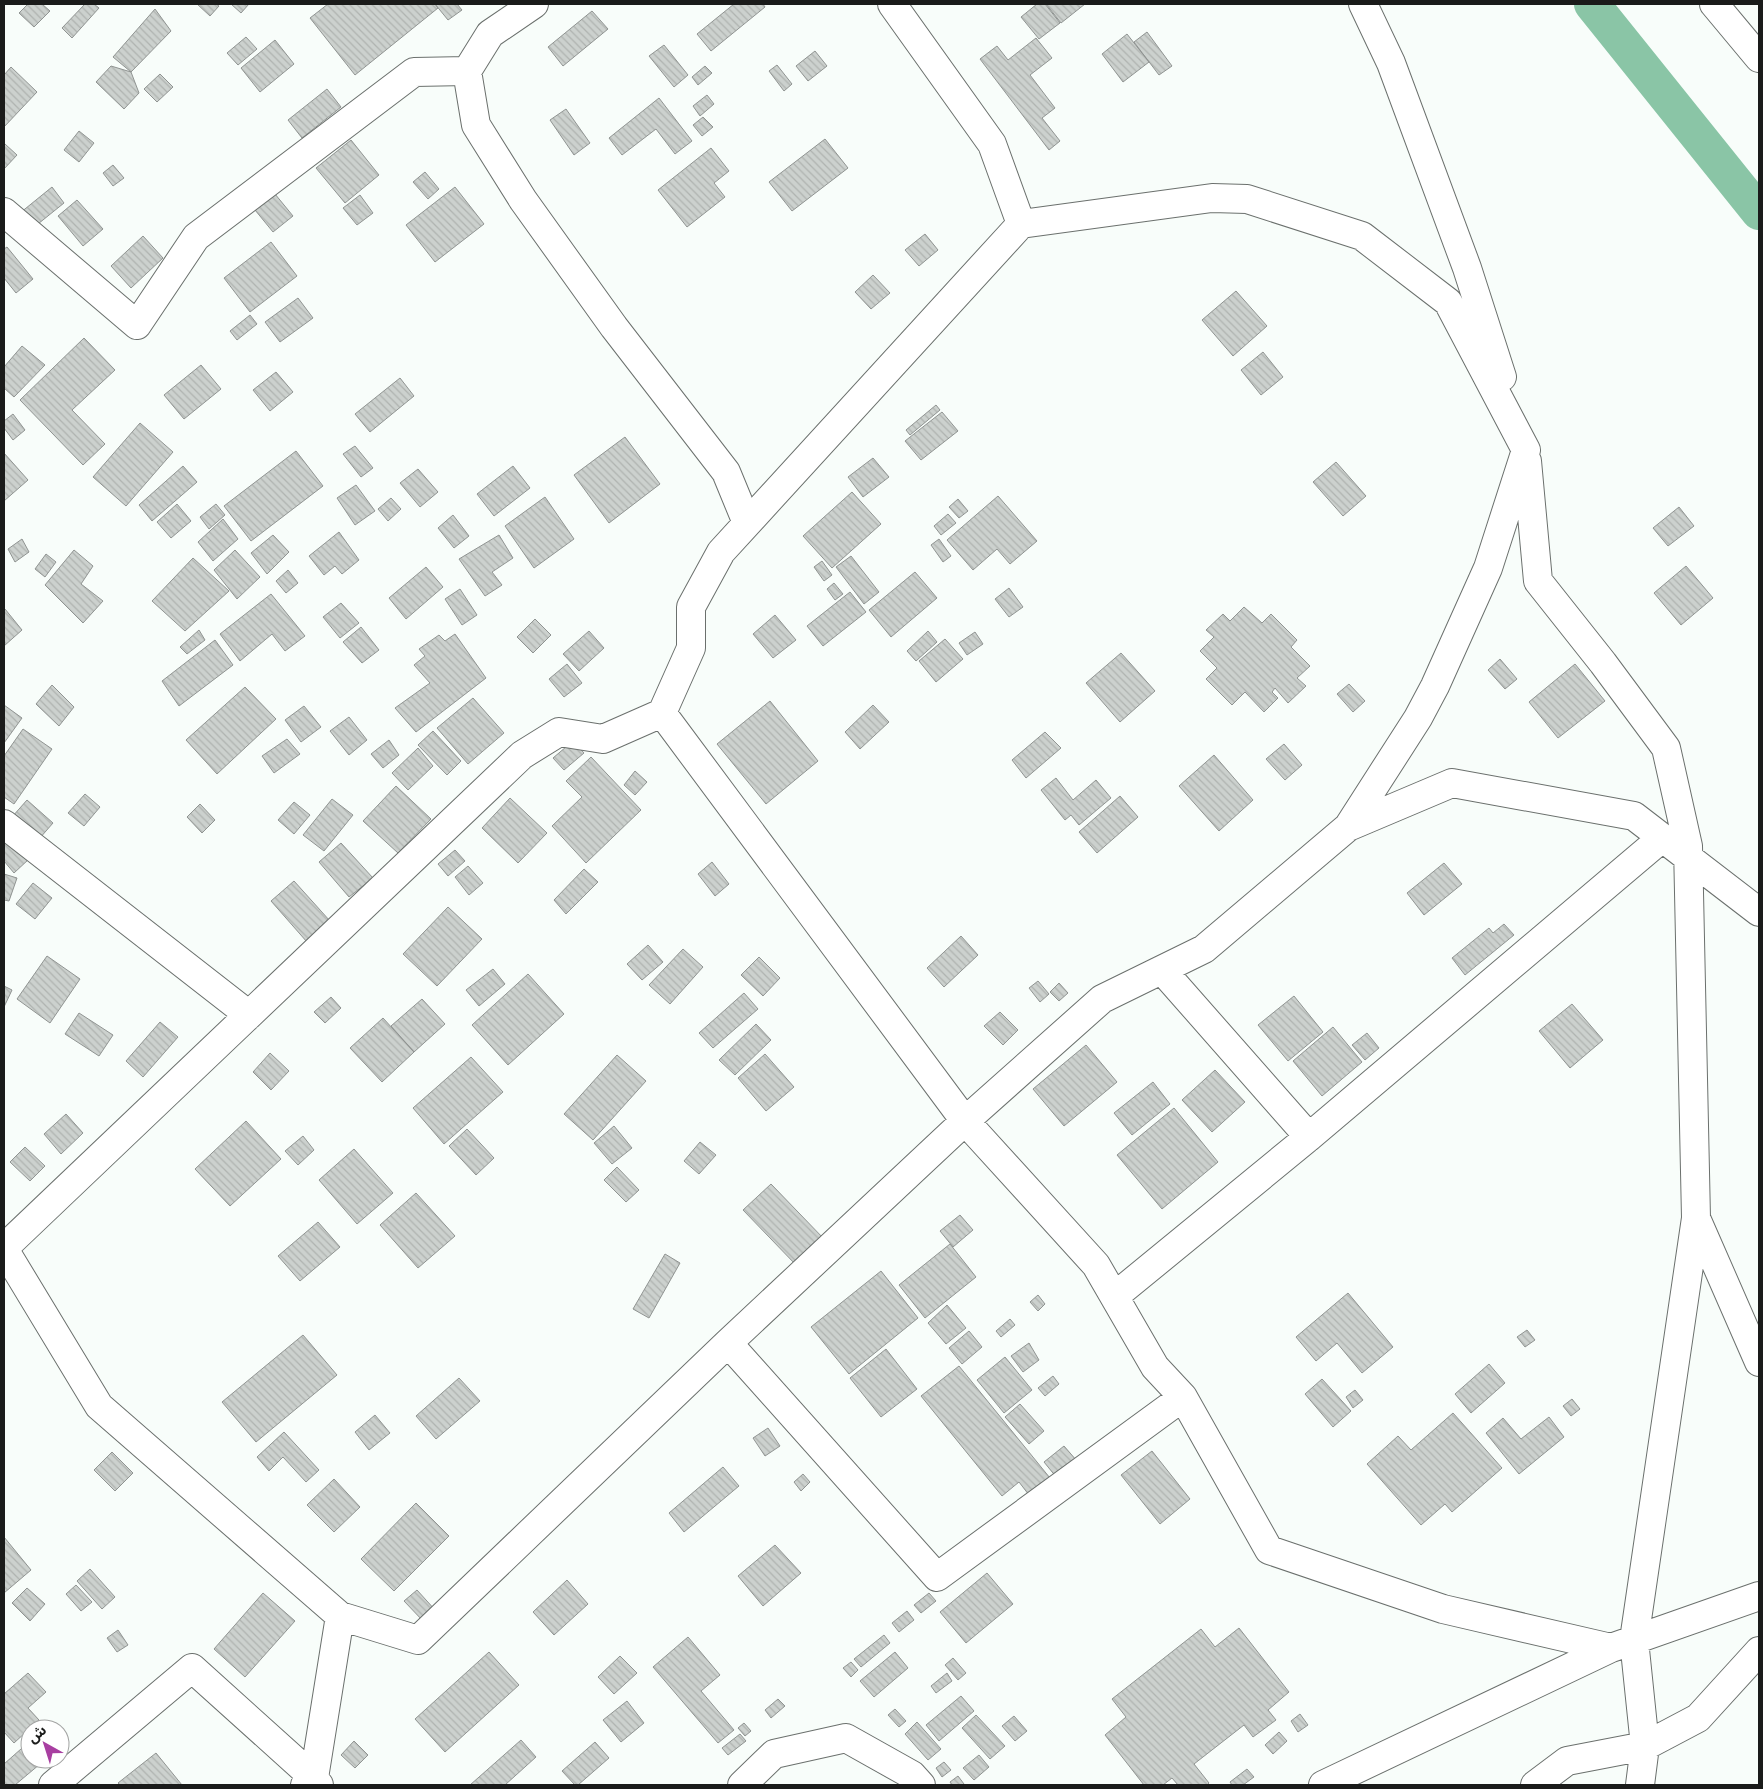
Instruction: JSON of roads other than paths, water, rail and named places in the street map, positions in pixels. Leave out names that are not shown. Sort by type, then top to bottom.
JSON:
[{"type":"street","points":[[534,4],[501,13],[467,71],[476,124],[523,200],[614,327],[726,472],[747,523]]},
{"type":"street","points":[[892,4],[992,144],[1021,224]]},
{"type":"street","points":[[1363,4],[1391,63],[1463,259],[1526,450],[1538,581],[1603,663],[1666,748],[1688,846],[1696,1218],[1623,1644],[1645,1746],[1640,1785]]},
{"type":"street","points":[[1714,4],[1759,58]]},
{"type":"street","points":[[4,212],[137,325],[196,237],[414,72],[467,71]]},
{"type":"street","points":[[1212,198],[1247,199],[1362,236],[1448,302],[1526,450],[1488,568],[1435,686],[1418,718],[1348,827],[1204,949],[1102,999],[965,1121],[728,1343],[418,1640],[340,1616],[99,1406],[4,1248],[522,755],[559,732],[602,739],[662,714],[691,648],[691,607],[721,552],[1021,224],[1212,198]]},
{"type":"street","points":[[662,714],[965,1121],[1096,1265],[1155,1367],[1183,1397],[1269,1550],[1443,1609],[1623,1644]]},
{"type":"street","points":[[1348,827],[1452,783],[1634,816],[1759,912]]},
{"type":"street","points":[[4,824],[249,1015]]},
{"type":"street","points":[[1114,1296],[1309,1137],[1662,838]]},
{"type":"street","points":[[1162,970],[1309,1137]]},
{"type":"street","points":[[1696,1218],[1759,1362]]},
{"type":"street","points":[[728,1343],[937,1577],[1183,1397]]},
{"type":"street","points":[[1323,1785],[1623,1644],[1759,1596]]},
{"type":"street","points":[[313,1783],[340,1616]]},
{"type":"street","points":[[1535,1785],[1567,1761],[1645,1746],[1698,1718],[1759,1651]]},
{"type":"street","points":[[53,1785],[192,1668],[313,1783]]},
{"type":"street","points":[[742,1785],[774,1754],[846,1738],[912,1776],[921,1785]]},
{"type":"waterway","points":[[1592,4],[1759,212]]}]
